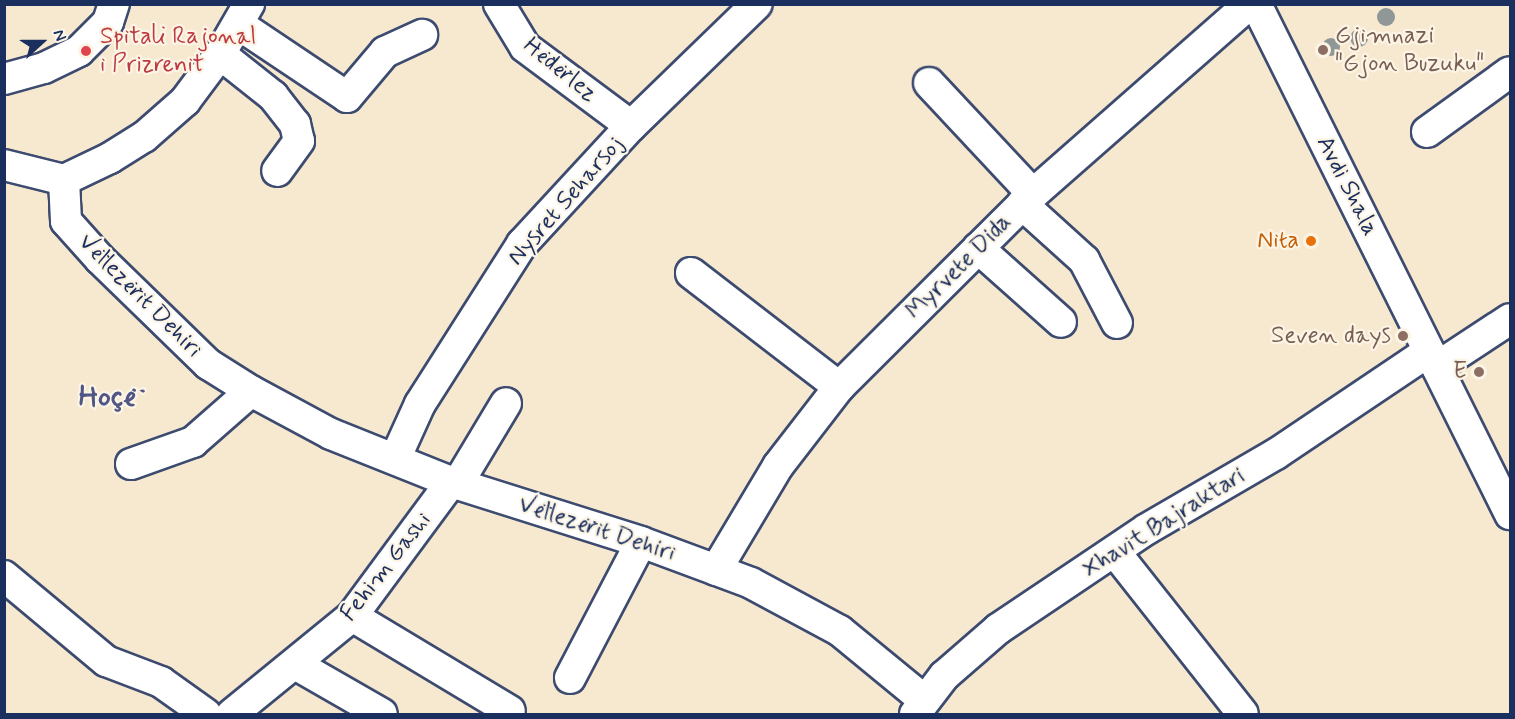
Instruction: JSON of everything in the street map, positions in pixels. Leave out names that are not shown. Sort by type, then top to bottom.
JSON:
[{"type":"street","points":[[4,79],[44,68],[79,51],[108,22],[114,4]]},
{"type":"street","name":"Hëdërlez","points":[[499,4],[525,47],[631,126]]},
{"type":"street","name":"Nysret Seharsoj","points":[[395,459],[420,404],[522,244],[631,126],[757,4]]},
{"type":"street","name":"Myrvete Dida","points":[[716,570],[778,466],[839,387],[1028,199],[1249,4]]},
{"type":"street","name":"Avdi Shala","points":[[1256,4],[1510,514]]},
{"type":"street","points":[[4,165],[64,180],[110,158],[144,137],[185,101],[220,54],[243,14],[347,97],[385,52],[422,35]]},
{"type":"street","points":[[220,54],[273,96],[295,124],[298,141],[277,171]]},
{"type":"street","points":[[1427,132],[1510,72]]},
{"type":"street","points":[[930,84],[1028,199],[1084,260],[1110,303],[1117,323]]},
{"type":"street","name":"Vëllezërit Dehiri","points":[[64,180],[66,221],[99,259],[208,364],[251,391],[331,434],[455,483],[641,542],[751,583],[840,631],[920,707]]},
{"type":"street","points":[[978,248],[1061,322]]},
{"type":"street","points":[[691,273],[839,387]]},
{"type":"street","name":"Xhavit Bajraktari","points":[[920,707],[944,676],[998,629],[1147,529],[1433,359],[1510,319]]},
{"type":"street","points":[[131,464],[193,442],[251,391]]},
{"type":"street","name":"Fehim Gashi","points":[[232,714],[352,616],[455,483],[506,403]]},
{"type":"street","points":[[570,678],[641,542]]},
{"type":"street","points":[[1115,552],[1243,714]]},
{"type":"street","points":[[10,591],[106,661],[160,682],[206,714]]},
{"type":"street","points":[[352,616],[510,711]]},
{"type":"street","points":[[295,664],[382,714]]},
{"type":"place","name":"Gjimnazi \"Gjon Buzuku\"","points":[[1323,50]]},
{"type":"place","name":"Spitali Rajonal i Prizrenit","points":[[86,51]]},
{"type":"place","name":"Nita","points":[[1311,241]]},
{"type":"place","name":"Seven days","points":[[1403,336]]},
{"type":"place","name":"E","points":[[1479,372]]},
{"type":"district","name":"Hoçë","points":[[107,397]]}]
